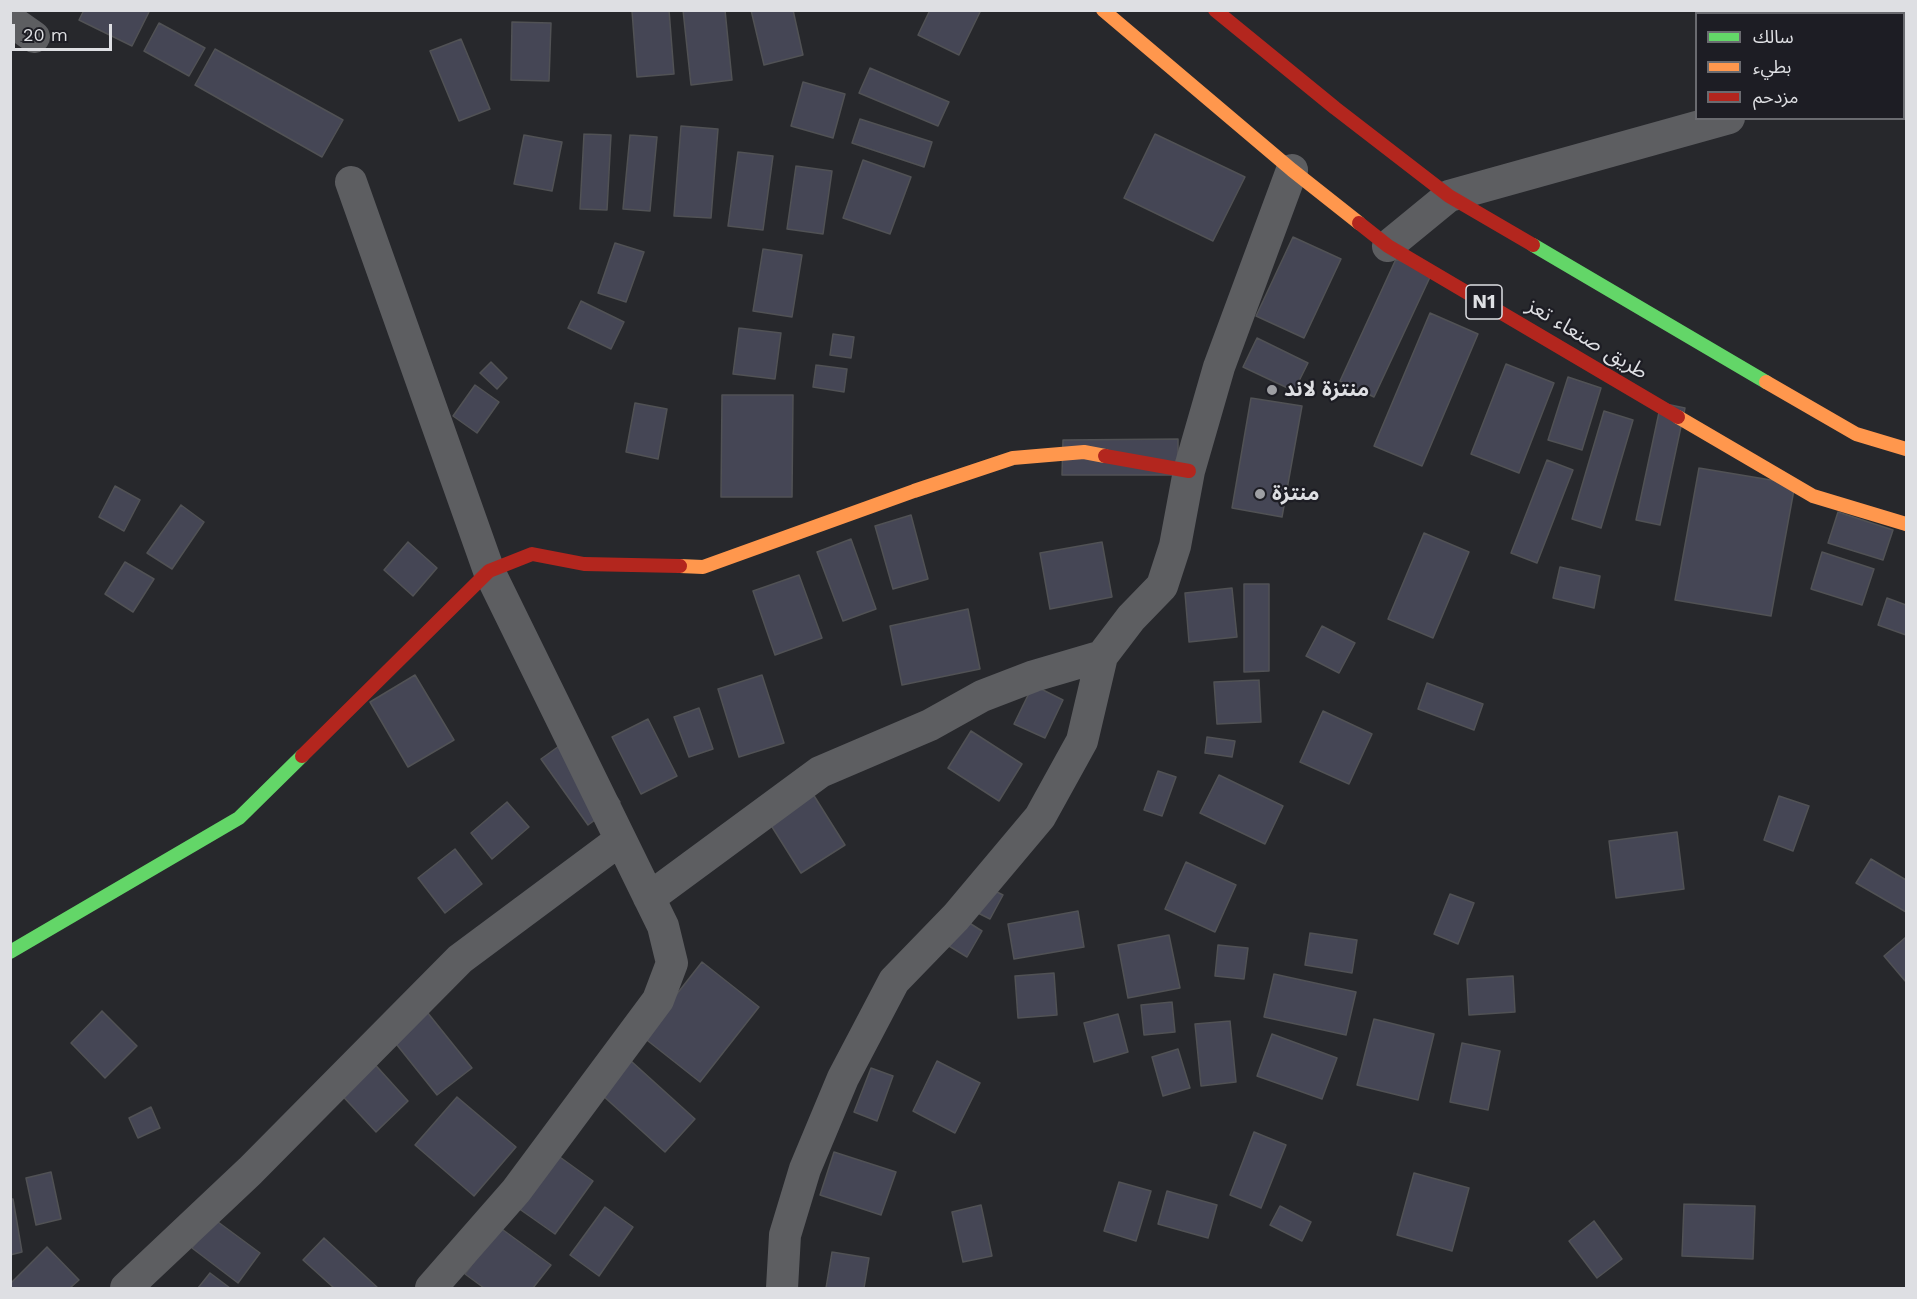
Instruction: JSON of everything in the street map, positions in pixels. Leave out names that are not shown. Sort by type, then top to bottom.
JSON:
[{"type":"main road","name":"طريق صنعاء تعز","points":[[1103,10],[1292,170],[1388,246],[1813,496],[1906,524]]},
{"type":"main road","points":[[1215,10],[1335,108],[1449,196],[1856,434],[1906,449]]},
{"type":"main road","points":[[10,952],[239,818],[489,571],[532,554],[584,564],[703,567],[1013,458],[1084,452],[1189,471]]},
{"type":"street","points":[[1388,246],[1449,196],[1722,120]]},
{"type":"street","points":[[782,1288],[785,1235],[806,1169],[843,1078],[894,981],[956,917],[1040,818],[1082,741],[1102,656],[1131,618],[1162,586],[1175,546],[1189,471],[1219,367],[1292,170]]},
{"type":"street","points":[[351,182],[489,571],[663,926],[672,963],[658,1000],[516,1191],[431,1288]]},
{"type":"street","points":[[649,898],[820,772],[930,725],[982,696],[1034,676],[1102,656]]},
{"type":"street","points":[[126,1288],[250,1171],[460,959],[620,840]]},
{"type":"building","points":[[84,10],[150,10],[132,46],[79,20]]},
{"type":"building","points":[[669,10],[674,74],[637,77],[632,11]]},
{"type":"building","points":[[683,10],[725,10],[732,80],[691,85]]},
{"type":"building","points":[[751,10],[793,10],[803,55],[764,65]]},
{"type":"building","points":[[930,10],[981,10],[959,55],[918,35]]},
{"type":"building","points":[[1822,10],[1873,10],[1873,12],[1822,12]]},
{"type":"building","points":[[512,22],[551,23],[549,81],[511,80]]},
{"type":"building","points":[[159,23],[205,48],[189,76],[144,51]]},
{"type":"building","points":[[461,39],[490,109],[459,121],[430,51]]},
{"type":"building","points":[[215,49],[343,120],[322,157],[195,85]]},
{"type":"building","points":[[870,68],[949,102],[938,126],[859,93]]},
{"type":"building","points":[[803,82],[845,94],[833,138],[791,126]]},
{"type":"building","points":[[860,119],[932,142],[924,167],[852,143]]},
{"type":"building","points":[[681,126],[718,129],[711,218],[674,216]]},
{"type":"building","points":[[584,134],[611,135],[607,210],[580,209]]},
{"type":"building","points":[[1155,134],[1245,177],[1213,241],[1124,198]]},
{"type":"building","points":[[524,135],[562,142],[552,191],[514,184]]},
{"type":"building","points":[[630,135],[657,137],[650,211],[623,209]]},
{"type":"building","points":[[738,152],[773,156],[763,230],[728,226]]},
{"type":"building","points":[[863,160],[911,177],[890,234],[843,218]]},
{"type":"building","points":[[796,166],[832,171],[823,234],[787,229]]},
{"type":"building","points":[[1293,237],[1341,259],[1304,338],[1256,316]]},
{"type":"building","points":[[615,243],[644,252],[626,302],[598,293]]},
{"type":"building","points":[[763,249],[802,255],[792,317],[753,311]]},
{"type":"building","points":[[1396,259],[1431,275],[1374,397],[1340,381]]},
{"type":"building","points":[[581,301],[624,322],[611,349],[568,328]]},
{"type":"building","points":[[1430,313],[1478,334],[1422,466],[1374,446]]},
{"type":"building","points":[[739,328],[781,333],[775,379],[733,374]]},
{"type":"building","points":[[833,334],[854,337],[851,358],[830,355]]},
{"type":"building","points":[[1257,338],[1308,363],[1294,391],[1243,367]]},
{"type":"building","points":[[491,362],[507,378],[497,389],[480,373]]},
{"type":"building","points":[[1506,364],[1554,383],[1519,473],[1471,454]]},
{"type":"building","points":[[816,365],[847,369],[844,392],[813,387]]},
{"type":"building","points":[[1568,377],[1601,388],[1582,450],[1548,440]]},
{"type":"building","points":[[475,385],[499,402],[477,433],[453,416]]},
{"type":"building","points":[[722,395],[793,395],[792,497],[721,497]]},
{"type":"building","points":[[1251,398],[1302,406],[1282,517],[1232,508]]},
{"type":"building","points":[[635,403],[667,409],[658,459],[626,452]]},
{"type":"building","points":[[1661,403],[1685,408],[1660,525],[1636,520]]},
{"type":"building","points":[[1604,411],[1633,420],[1601,528],[1572,519]]},
{"type":"building","points":[[1178,439],[1178,475],[1062,475],[1063,440]]},
{"type":"building","points":[[1547,460],[1573,470],[1537,563],[1511,553]]},
{"type":"building","points":[[1699,468],[1795,484],[1771,616],[1675,600]]},
{"type":"building","points":[[115,486],[140,500],[124,531],[99,517]]},
{"type":"building","points":[[181,505],[204,522],[172,569],[147,553]]},
{"type":"building","points":[[1838,512],[1893,530],[1883,560],[1828,543]]},
{"type":"building","points":[[911,515],[928,579],[893,589],[875,526]]},
{"type":"building","points":[[1424,533],[1469,552],[1433,638],[1388,619]]},
{"type":"building","points":[[851,539],[876,609],[843,621],[817,552]]},
{"type":"building","points":[[408,542],[437,568],[413,596],[384,570]]},
{"type":"building","points":[[1102,542],[1112,597],[1050,609],[1040,553]]},
{"type":"building","points":[[1822,552],[1874,569],[1862,605],[1811,589]]},
{"type":"building","points":[[125,562],[154,579],[133,612],[105,594]]},
{"type":"building","points":[[1560,567],[1600,576],[1594,608],[1553,598]]},
{"type":"building","points":[[799,575],[822,638],[775,655],[753,591]]},
{"type":"building","points":[[1244,584],[1269,584],[1269,671],[1244,672]]},
{"type":"building","points":[[1232,588],[1237,637],[1189,642],[1185,593]]},
{"type":"building","points":[[1887,598],[1906,605],[1906,635],[1878,625]]},
{"type":"building","points":[[968,609],[980,669],[902,685],[890,626]]},
{"type":"building","points":[[1322,626],[1355,643],[1339,673],[1306,656]]},
{"type":"building","points":[[415,675],[454,740],[408,767],[370,702]]},
{"type":"building","points":[[762,675],[784,743],[739,757],[718,689]]},
{"type":"building","points":[[1259,680],[1261,722],[1217,724],[1214,682]]},
{"type":"building","points":[[1427,683],[1483,704],[1474,730],[1418,709]]},
{"type":"building","points":[[1033,685],[1063,700],[1045,738],[1014,724]]},
{"type":"building","points":[[699,708],[713,749],[689,757],[674,717]]},
{"type":"building","points":[[1323,711],[1372,734],[1349,784],[1300,762]]},
{"type":"building","points":[[648,719],[677,776],[641,794],[612,737]]},
{"type":"building","points":[[971,731],[1022,764],[999,801],[948,768]]},
{"type":"building","points":[[573,736],[620,802],[588,825],[541,759]]},
{"type":"building","points":[[1207,737],[1235,741],[1232,757],[1205,753]]},
{"type":"building","points":[[1158,771],[1176,777],[1162,816],[1144,810]]},
{"type":"building","points":[[801,775],[845,845],[801,873],[757,803]]},
{"type":"building","points":[[1219,775],[1283,806],[1265,844],[1200,813]]},
{"type":"building","points":[[1779,796],[1809,806],[1793,851],[1764,840]]},
{"type":"building","points":[[507,802],[529,827],[492,859],[471,833]]},
{"type":"building","points":[[1677,832],[1684,889],[1616,898],[1609,841]]},
{"type":"building","points":[[455,849],[482,884],[445,913],[418,878]]},
{"type":"building","points":[[1871,859],[1906,880],[1906,912],[1856,883]]},
{"type":"building","points":[[1186,862],[1236,885],[1215,932],[1165,909]]},
{"type":"building","points":[[981,884],[1003,895],[990,919],[968,908]]},
{"type":"building","points":[[1450,894],[1474,903],[1458,944],[1434,934]]},
{"type":"building","points":[[1078,911],[1084,947],[1014,959],[1008,924]]},
{"type":"building","points":[[960,917],[982,931],[967,957],[944,943]]},
{"type":"building","points":[[1310,933],[1357,940],[1352,973],[1305,965]]},
{"type":"building","points":[[1169,935],[1180,988],[1128,998],[1118,945]]},
{"type":"building","points":[[1906,937],[1906,982],[1884,956]]},
{"type":"building","points":[[1218,945],[1248,948],[1244,979],[1215,976]]},
{"type":"building","points":[[702,962],[759,1007],[700,1082],[643,1037]]},
{"type":"building","points":[[1054,973],[1057,1015],[1018,1018],[1015,976]]},
{"type":"building","points":[[1274,974],[1356,992],[1346,1035],[1264,1017]]},
{"type":"building","points":[[1513,976],[1515,1012],[1469,1015],[1467,979]]},
{"type":"building","points":[[1172,1002],[1175,1032],[1144,1035],[1141,1005]]},
{"type":"building","points":[[423,1007],[472,1068],[437,1095],[389,1035]]},
{"type":"building","points":[[102,1011],[137,1046],[105,1078],[71,1043]]},
{"type":"building","points":[[1118,1014],[1128,1052],[1094,1062],[1084,1023]]},
{"type":"building","points":[[1374,1019],[1434,1034],[1418,1100],[1357,1085]]},
{"type":"building","points":[[1230,1021],[1236,1082],[1201,1086],[1195,1024]]},
{"type":"building","points":[[1272,1034],[1337,1058],[1322,1099],[1257,1076]]},
{"type":"building","points":[[1462,1043],[1500,1051],[1488,1110],[1450,1102]]},
{"type":"building","points":[[1178,1049],[1190,1088],[1163,1096],[1152,1057]]},
{"type":"building","points":[[370,1059],[408,1101],[376,1132],[337,1090]]},
{"type":"building","points":[[631,1061],[695,1119],[665,1152],[601,1094]]},
{"type":"building","points":[[937,1061],[980,1083],[955,1133],[913,1111]]},
{"type":"building","points":[[871,1068],[893,1076],[877,1121],[854,1112]]},
{"type":"building","points":[[457,1097],[516,1147],[474,1196],[415,1145]]},
{"type":"building","points":[[151,1107],[160,1128],[138,1138],[129,1118]]},
{"type":"building","points":[[1254,1132],[1286,1145],[1261,1208],[1230,1195]]},
{"type":"building","points":[[834,1152],[896,1172],[881,1215],[820,1195]]},
{"type":"building","points":[[557,1155],[593,1181],[555,1234],[518,1208]]},
{"type":"building","points":[[51,1172],[61,1219],[36,1225],[26,1178]]},
{"type":"building","points":[[1414,1173],[1469,1188],[1452,1251],[1397,1235]]},
{"type":"building","points":[[1119,1182],[1151,1191],[1136,1241],[1104,1231]]},
{"type":"building","points":[[1167,1191],[1217,1205],[1208,1238],[1158,1224]]},
{"type":"building","points":[[10,1199],[13,1199],[22,1252],[10,1255]]},
{"type":"building","points":[[1684,1204],[1755,1206],[1753,1259],[1682,1256]]},
{"type":"building","points":[[981,1205],[992,1256],[963,1262],[952,1212]]},
{"type":"building","points":[[1280,1206],[1311,1222],[1302,1241],[1270,1225]]},
{"type":"building","points":[[605,1207],[633,1227],[599,1276],[570,1255]]},
{"type":"building","points":[[214,1219],[260,1253],[238,1283],[192,1248]]},
{"type":"building","points":[[1594,1221],[1622,1259],[1597,1278],[1569,1241]]},
{"type":"building","points":[[499,1227],[551,1265],[533,1288],[484,1288],[465,1274]]},
{"type":"building","points":[[324,1238],[378,1288],[334,1288],[303,1260]]},
{"type":"building","points":[[47,1247],[79,1280],[70,1288],[10,1288],[10,1284]]},
{"type":"building","points":[[832,1252],[869,1258],[864,1288],[826,1288]]},
{"type":"building","points":[[210,1273],[230,1288],[198,1288]]},
{"type":"traffic: fast","points":[[1533,245],[1766,382]]},
{"type":"traffic: fast","points":[[10,952],[239,818],[302,756]]},
{"type":"traffic: slow","points":[[1103,10],[1292,170],[1359,223]]},
{"type":"traffic: slow","points":[[1766,382],[1856,434],[1906,449]]},
{"type":"traffic: slow","points":[[1678,417],[1813,496],[1906,524]]},
{"type":"traffic: slow","points":[[680,566],[703,567],[1013,458],[1084,452],[1105,456]]},
{"type":"traffic: jam","points":[[1215,10],[1335,108],[1449,196],[1533,245]]},
{"type":"traffic: jam","points":[[1359,223],[1388,246],[1678,417]]},
{"type":"traffic: jam","points":[[1105,456],[1189,471]]},
{"type":"traffic: jam","points":[[302,756],[489,571],[532,554],[584,564],[680,566]]},
{"type":"place","name":"منتزة لاند","points":[[1272,390]]},
{"type":"place","name":"منتزة","points":[[1260,494]]}]
